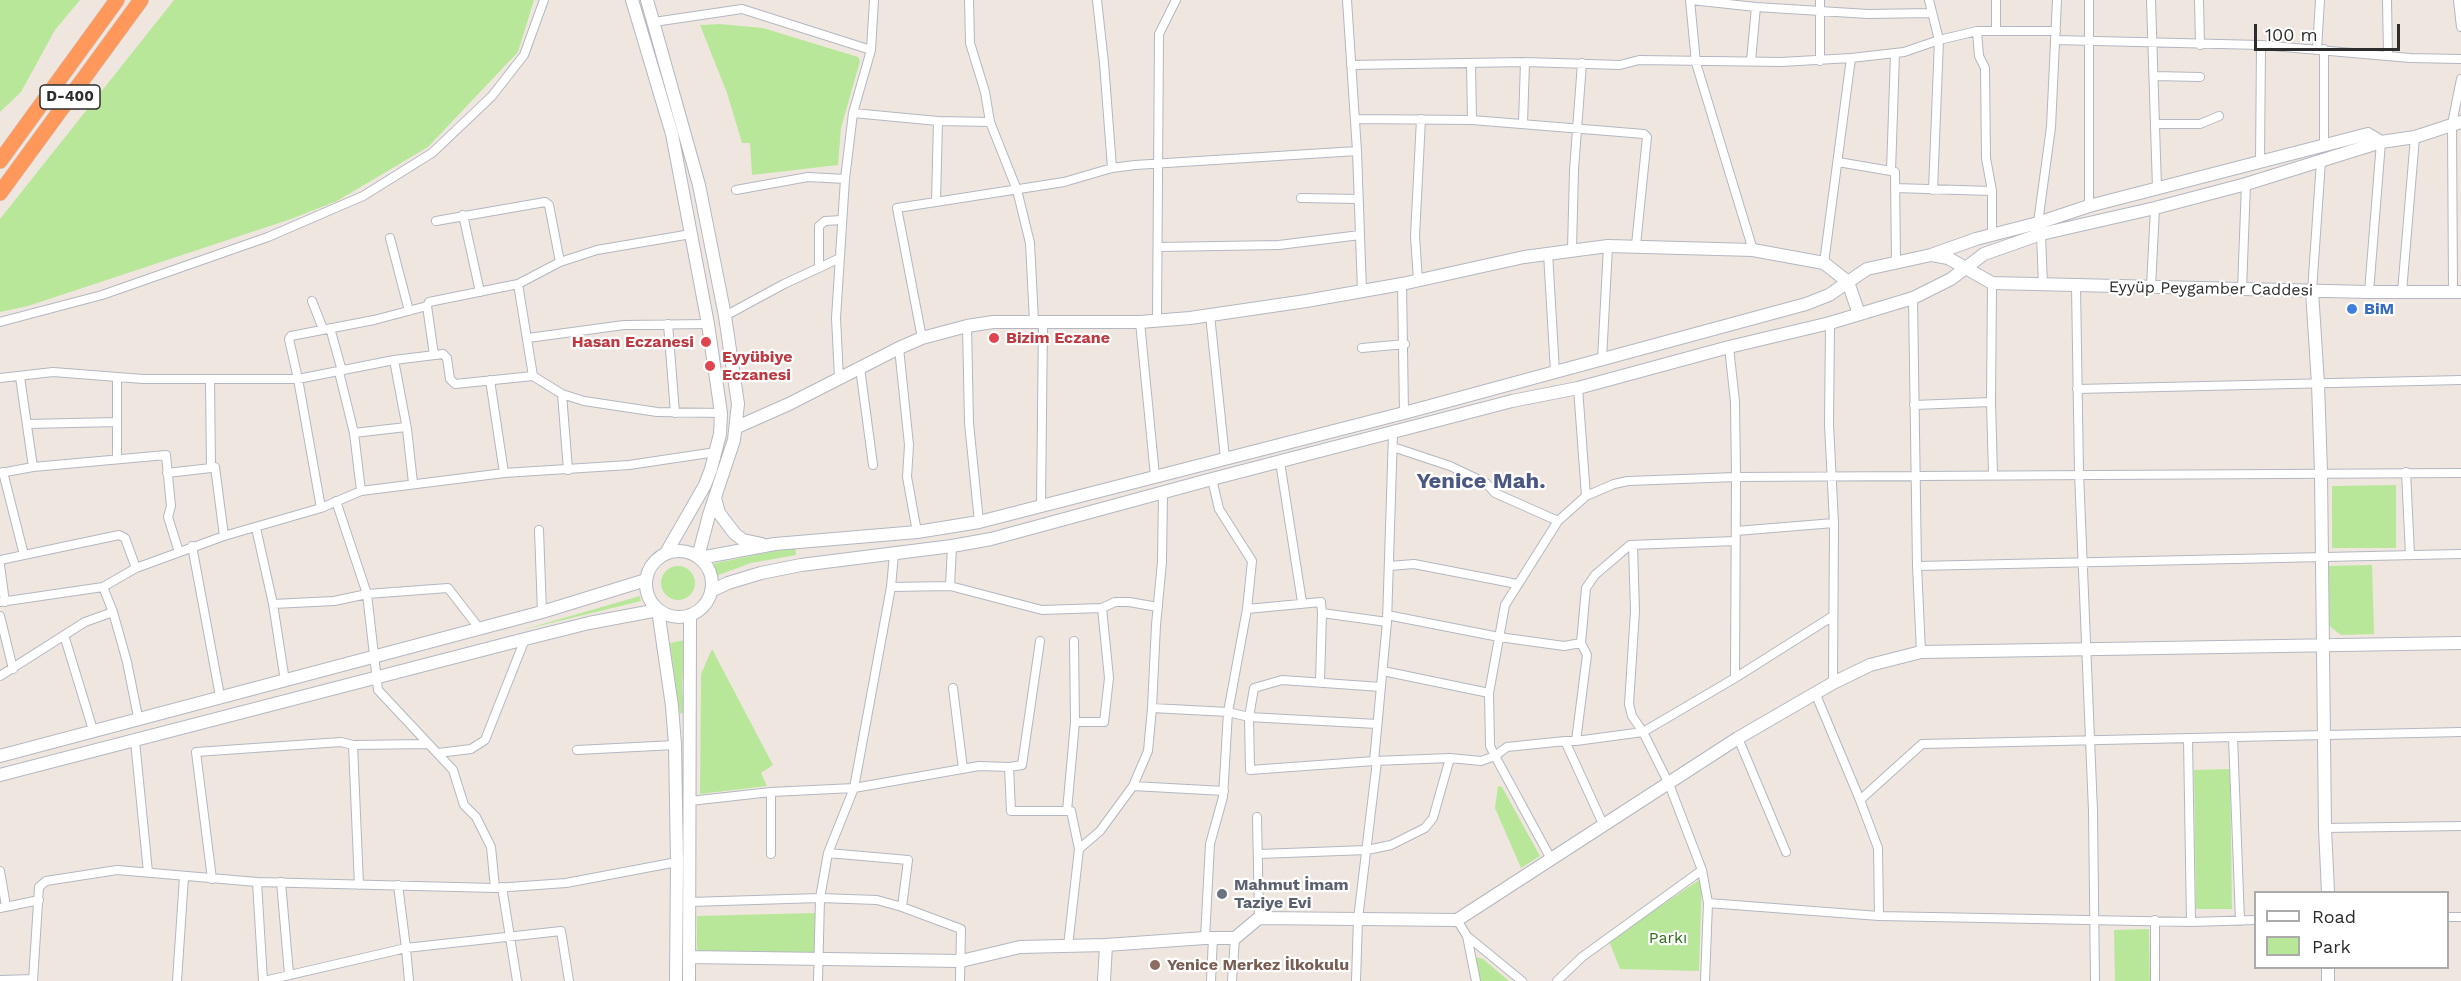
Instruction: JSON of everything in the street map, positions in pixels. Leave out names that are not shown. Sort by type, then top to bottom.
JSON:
[{"type":"highway","name":"D-400","points":[[0,160],[117,0]]},
{"type":"highway","name":"D-400","points":[[0,193],[141,0]]},
{"type":"main road","points":[[632,0],[672,134],[708,324],[721,413],[716,452],[705,485],[666,553],[654,561],[646,580],[647,593],[658,610],[672,706],[675,745],[676,981]]},
{"type":"main road","points":[[647,0],[699,185],[725,316],[738,404],[737,427],[699,557]]},
{"type":"main road","points":[[666,553],[682,551],[699,557],[776,544],[917,532],[979,522],[1404,413],[1806,304],[1828,295],[1868,269],[1931,255],[1976,239],[2155,208],[2246,184],[2381,142],[2415,137],[2458,122]]},
{"type":"main road","points":[[711,591],[728,583],[801,565],[952,546],[1033,529],[1212,479],[1512,401],[1578,388],[1729,347],[1830,323],[1913,298],[1951,279],[1984,254],[2089,206],[2368,134],[2381,142]]},
{"type":"main road","points":[[737,427],[899,348],[922,338],[967,326],[988,322],[1140,322],[1210,315],[1402,284],[1572,249],[1636,245],[1753,250],[1824,263],[1848,282],[1859,314]]},
{"type":"main road","name":"Eyyüp Peygamber Caddesi","points":[[1931,255],[1948,258],[1992,284],[2457,292]]},
{"type":"main road","points":[[2312,291],[2321,472],[2320,556],[2328,891]]},
{"type":"main road","points":[[715,498],[719,513],[735,534],[743,540],[755,543],[776,544]]},
{"type":"main road","points":[[0,775],[525,639],[658,610],[673,617],[690,616],[701,609],[711,591],[711,573],[699,557]]},
{"type":"main road","points":[[0,756],[138,717],[285,681],[542,612],[646,580]]},
{"type":"main road","points":[[688,981],[690,616]]},
{"type":"main road","points":[[689,957],[961,961],[1020,947],[1235,938],[1259,918],[1457,920],[1738,738],[1816,695],[1833,683],[1870,665],[1921,652],[2461,643]]},
{"type":"main road","points":[[1104,981],[1106,945]]},
{"type":"street","points":[[0,322],[102,295],[268,237],[363,196],[432,153],[492,96],[524,55],[544,0]]},
{"type":"street","points":[[738,0],[742,9]]},
{"type":"street","points":[[839,378],[836,318],[838,259],[845,179],[854,113],[872,50],[874,0]]},
{"type":"street","points":[[969,0],[970,43],[985,92],[990,122],[1017,190],[1030,243],[1039,321],[1041,505]]},
{"type":"street","points":[[1097,0],[1112,168]]},
{"type":"street","points":[[1156,321],[1159,34],[1176,0]]},
{"type":"street","points":[[1347,0],[1358,151],[1362,291]]},
{"type":"street","points":[[1753,250],[1696,63],[1690,0],[1755,7],[1868,14],[1931,13]]},
{"type":"street","points":[[1820,0],[1820,61]]},
{"type":"street","points":[[1929,0],[1939,40],[1933,190]]},
{"type":"street","points":[[1996,0],[1996,30]]},
{"type":"street","points":[[2043,286],[2039,228],[2050,128],[2057,0]]},
{"type":"street","points":[[2089,0],[2089,206]]},
{"type":"street","points":[[2151,0],[2157,188]]},
{"type":"street","points":[[2199,0],[2200,45]]},
{"type":"street","points":[[2320,0],[2324,145]]},
{"type":"street","points":[[2387,0],[2388,56]]},
{"type":"street","points":[[2458,0],[2461,27]]},
{"type":"street","points":[[1751,61],[1755,7]]},
{"type":"street","points":[[654,22],[742,9],[872,50]]},
{"type":"street","points":[[1351,65],[1525,62],[1620,64],[1639,60],[1696,63],[1820,61],[1894,54],[1977,31],[1996,30],[2056,35],[2089,41],[2260,45],[2388,56],[2461,59]]},
{"type":"street","points":[[1977,31],[1979,56],[1985,68],[1986,158],[1992,191],[1992,236]]},
{"type":"street","points":[[2260,45],[2260,162]]},
{"type":"street","points":[[1891,171],[1894,54]]},
{"type":"street","points":[[1824,263],[1851,58]]},
{"type":"street","points":[[1523,123],[1525,62]]},
{"type":"street","points":[[1471,63],[1472,120]]},
{"type":"street","points":[[1572,249],[1582,63]]},
{"type":"street","points":[[2154,76],[2200,77]]},
{"type":"street","points":[[2457,292],[2458,122],[2461,79]]},
{"type":"street","points":[[854,113],[938,121],[990,122]]},
{"type":"street","points":[[2155,124],[2200,124],[2219,116]]},
{"type":"street","points":[[1356,119],[1472,120],[1644,135],[1647,137],[1636,245]]},
{"type":"street","points":[[1418,280],[1415,236],[1421,119]]},
{"type":"street","points":[[936,202],[938,121]]},
{"type":"street","points":[[2402,292],[2415,137]]},
{"type":"street","points":[[2369,292],[2381,142]]},
{"type":"street","points":[[922,338],[897,208],[1064,182],[1112,168],[1358,151]]},
{"type":"street","points":[[2312,291],[2321,161]]},
{"type":"street","points":[[1838,162],[1896,172],[1896,263]]},
{"type":"street","points":[[736,190],[808,177],[845,179]]},
{"type":"street","points":[[2242,289],[2246,184]]},
{"type":"street","points":[[1895,188],[1992,191]]},
{"type":"street","points":[[1301,198],[1358,199]]},
{"type":"street","points":[[435,221],[545,202],[549,205],[560,262]]},
{"type":"street","points":[[2151,287],[2155,208]]},
{"type":"street","points":[[463,215],[480,292]]},
{"type":"street","points":[[819,268],[819,226],[825,221],[842,220]]},
{"type":"street","points":[[321,508],[289,339],[291,336],[374,320],[427,306],[429,302],[518,284],[560,262],[597,250],[691,234]]},
{"type":"street","points":[[1158,247],[1279,245],[1360,235]]},
{"type":"street","points":[[390,238],[409,311]]},
{"type":"street","points":[[1602,360],[1608,246]]},
{"type":"street","points":[[1548,253],[1554,372]]},
{"type":"street","points":[[725,316],[838,259]]},
{"type":"street","points":[[518,284],[533,376]]},
{"type":"street","points":[[1402,284],[1404,413]]},
{"type":"street","points":[[1992,284],[1993,474]]},
{"type":"street","points":[[2076,286],[2079,473],[2092,812],[2095,981]]},
{"type":"street","points":[[1913,298],[1917,566],[1921,652]]},
{"type":"street","points":[[312,301],[326,328],[340,371],[354,433],[361,491]]},
{"type":"street","points":[[427,306],[434,355]]},
{"type":"street","points":[[1210,315],[1225,458]]},
{"type":"street","points":[[1140,322],[1155,476]]},
{"type":"street","points":[[1830,323],[1829,425],[1834,523],[1833,683]]},
{"type":"street","points":[[668,324],[675,413]]},
{"type":"street","points":[[528,338],[624,325],[708,324]]},
{"type":"street","points":[[967,326],[969,423],[979,522]]},
{"type":"street","points":[[1362,348],[1404,344]]},
{"type":"street","points":[[1729,347],[1736,402],[1735,678]]},
{"type":"street","points":[[899,348],[909,444],[907,477],[917,532]]},
{"type":"street","points":[[0,378],[53,372],[117,377],[298,379],[394,360],[443,354],[447,358],[450,379],[455,384],[533,376],[562,394],[584,401],[675,413],[721,413]]},
{"type":"street","points":[[394,360],[413,483]]},
{"type":"street","points":[[860,368],[873,465]]},
{"type":"street","points":[[20,377],[33,467]]},
{"type":"street","points":[[117,377],[117,458]]},
{"type":"street","points":[[210,379],[211,468]]},
{"type":"street","points":[[490,380],[504,473]]},
{"type":"street","points":[[2077,389],[2461,381]]},
{"type":"street","points":[[1578,388],[1586,496]]},
{"type":"street","points":[[562,394],[568,470]]},
{"type":"street","points":[[1914,405],[1991,402]]},
{"type":"street","points":[[27,424],[117,422]]},
{"type":"street","points":[[354,433],[406,427]]},
{"type":"street","points":[[1356,981],[1358,919],[1376,761],[1377,724],[1387,618],[1393,433]]},
{"type":"street","points":[[1392,447],[1450,466],[1486,483],[1495,493],[1558,521]]},
{"type":"street","points":[[0,565],[3,602],[103,587],[136,568],[192,546],[321,508],[361,491],[504,473],[568,470],[716,452]]},
{"type":"street","points":[[24,555],[1,473],[33,467],[165,455],[171,506],[168,517],[179,552]]},
{"type":"street","points":[[1280,462],[1302,602]]},
{"type":"street","points":[[167,473],[215,467],[224,536]]},
{"type":"street","points":[[2406,472],[2410,554]]},
{"type":"street","points":[[1551,859],[1490,746],[1489,693],[1505,605],[1558,521],[1586,496],[1628,481],[1736,477],[2079,473],[2461,473]]},
{"type":"street","points":[[1211,981],[1210,844],[1224,791],[1228,712],[1247,609],[1252,561],[1219,509],[1212,479]]},
{"type":"street","points":[[1079,849],[1100,831],[1133,786],[1148,751],[1162,562],[1163,493]]},
{"type":"street","points":[[336,501],[367,594],[378,690],[453,770],[464,805],[476,817],[491,847],[517,981]]},
{"type":"street","points":[[1736,531],[1834,523]]},
{"type":"street","points":[[256,528],[273,604],[285,681]]},
{"type":"street","points":[[539,530],[542,612]]},
{"type":"street","points":[[0,560],[119,535],[125,538],[136,568]]},
{"type":"street","points":[[1576,741],[1587,655],[1581,643],[1586,588],[1595,575],[1633,545],[1735,541]]},
{"type":"street","points":[[1633,545],[1635,619],[1629,704],[1632,716],[1669,784],[1702,870],[1708,903],[1705,981]]},
{"type":"street","points":[[192,546],[220,696]]},
{"type":"street","points":[[950,586],[952,546]]},
{"type":"street","points":[[818,981],[820,898],[828,853],[854,788],[891,587],[894,554]]},
{"type":"street","points":[[1917,566],[2461,554]]},
{"type":"street","points":[[1389,566],[1414,564],[1517,584]]},
{"type":"street","points":[[891,587],[950,586],[1042,610],[1102,608],[1115,602],[1158,607]]},
{"type":"street","points":[[103,587],[113,612],[127,662],[138,717]]},
{"type":"street","points":[[273,604],[334,601],[367,594],[448,588],[479,628]]},
{"type":"street","points":[[1247,609],[1302,602],[1322,602],[1320,682]]},
{"type":"street","points":[[1075,722],[1104,722],[1109,678],[1102,608]]},
{"type":"street","points":[[0,676],[85,622],[113,612]]},
{"type":"street","points":[[1322,613],[1387,618],[1564,646],[1581,643]]},
{"type":"street","points":[[0,616],[13,669]]},
{"type":"street","points":[[1381,687],[1282,680],[1254,688],[1249,717],[1250,770],[1450,758],[1481,761],[1496,756],[1507,747],[1642,732],[1735,678],[1833,616]]},
{"type":"street","points":[[64,635],[93,730]]},
{"type":"street","points":[[438,753],[471,750],[485,741],[500,708],[525,639]]},
{"type":"street","points":[[1067,811],[1075,722],[1074,640]]},
{"type":"street","points":[[690,801],[771,792],[854,788],[979,766],[1022,765],[1040,641]]},
{"type":"street","points":[[1383,671],[1489,693]]},
{"type":"street","points":[[953,688],[963,769]]},
{"type":"street","points":[[1816,695],[1878,848],[1880,916]]},
{"type":"street","points":[[1152,708],[1228,712],[1249,717],[1377,724]]},
{"type":"street","points":[[1860,800],[1922,744],[2461,732]]},
{"type":"street","points":[[2233,737],[2240,921]]},
{"type":"street","points":[[1738,738],[1786,852]]},
{"type":"street","points":[[2188,739],[2191,922]]},
{"type":"street","points":[[135,741],[148,872]]},
{"type":"street","points":[[1565,741],[1603,824]]},
{"type":"street","points":[[212,879],[196,752],[341,742],[353,745],[427,744]]},
{"type":"street","points":[[353,745],[359,885]]},
{"type":"street","points":[[577,750],[675,745]]},
{"type":"street","points":[[1259,854],[1367,850],[1390,845],[1430,823],[1450,758]]},
{"type":"street","points":[[1009,767],[1011,811],[1071,811],[1079,849],[1068,946]]},
{"type":"street","points":[[1133,786],[1224,791]]},
{"type":"street","points":[[771,792],[771,854]]},
{"type":"street","points":[[1257,817],[1259,918]]},
{"type":"street","points":[[2325,828],[2461,826]]},
{"type":"street","points":[[828,853],[908,860],[902,907]]},
{"type":"street","points":[[0,980],[33,980],[39,887],[46,881],[117,870],[257,882],[498,887],[566,882],[677,862]]},
{"type":"street","points":[[1557,981],[1582,957],[1702,870]]},
{"type":"street","points":[[0,871],[3,907],[39,900]]},
{"type":"street","points":[[177,981],[184,877]]},
{"type":"street","points":[[257,882],[264,981],[406,948],[561,931],[568,981]]},
{"type":"street","points":[[281,882],[289,974]]},
{"type":"street","points":[[398,885],[409,981]]},
{"type":"street","points":[[690,902],[820,898],[877,900],[902,907],[961,929],[960,981]]},
{"type":"street","points":[[1708,903],[1880,916],[2191,922],[2254,920]]},
{"type":"street","points":[[1457,920],[1467,936],[1522,981]]},
{"type":"street","points":[[2155,920],[2155,981]]},
{"type":"street","points":[[1467,936],[1476,981]]},
{"type":"street","points":[[1232,981],[1235,938]]},
{"type":"green space","points":[[0,0],[80,0],[55,30],[21,92],[0,112]]},
{"type":"green space","points":[[174,0],[534,0],[518,52],[428,147],[337,201],[291,219],[28,306],[0,312],[0,219]]},
{"type":"green space","points":[[720,24],[763,28],[858,57],[860,61],[841,128],[838,165],[752,175],[750,143],[742,143],[727,93],[700,25]]},
{"type":"green space","points":[[2396,485],[2396,548],[2332,548],[2332,486]]},
{"type":"green space","points":[[795,547],[796,555],[751,563],[716,576],[714,564],[716,563]]},
{"type":"green space","points":[[2372,565],[2374,634],[2341,635],[2327,624],[2325,566]]},
{"type":"green space","points":[[678,566],[690,571],[695,583],[690,595],[678,600],[666,595],[661,583],[666,571]]},
{"type":"green space","points":[[640,596],[641,601],[522,630]]},
{"type":"green space","points":[[685,640],[682,686],[684,712],[680,714],[670,643]]},
{"type":"green space","points":[[712,649],[773,765],[761,773],[767,786],[700,794],[701,674]]},
{"type":"green space","points":[[2230,769],[2232,909],[2196,909],[2194,770]]},
{"type":"green space","points":[[1498,786],[1502,787],[1540,856],[1521,868],[1495,808]]},
{"type":"green space","name":"Parkı","points":[[1702,878],[1699,971],[1620,969],[1609,941]]},
{"type":"green space","points":[[815,913],[814,953],[697,952],[697,916]]},
{"type":"green space","points":[[2149,929],[2150,981],[2115,981],[2114,930]]},
{"type":"green space","points":[[1475,957],[1483,959],[1509,981],[1479,981]]},
{"type":"place","name":"BiM","points":[[2352,309]]},
{"type":"place","name":"Bizim Eczane","points":[[994,338]]},
{"type":"place","name":"Hasan Eczanesi","points":[[706,342]]},
{"type":"place","name":"Eyyübiye Eczanesi","points":[[710,366]]},
{"type":"place","name":"Mahmut İmam Taziye Evi","points":[[1222,894]]},
{"type":"place","name":"Yenice Merkez İlkokulu","points":[[1155,965]]},
{"type":"district","name":"Yenice Mah.","points":[[1481,482]]}]
